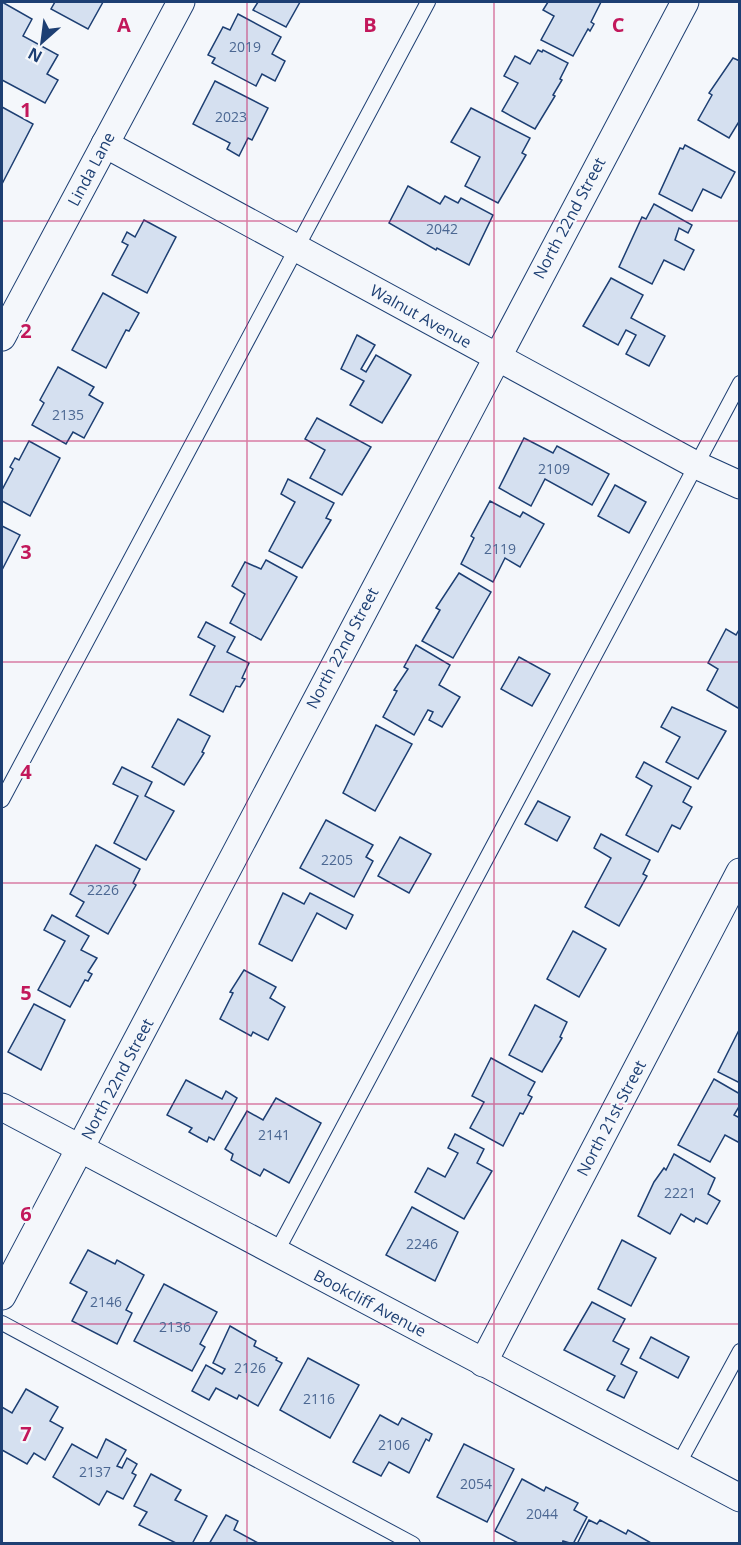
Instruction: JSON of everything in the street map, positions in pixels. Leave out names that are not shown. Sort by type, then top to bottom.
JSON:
[{"type":"street","name":"Linda Lane","points":[[2,337],[181,2]]},
{"type":"street","name":"North 22nd Street","points":[[2,1296],[495,356],[685,2]]},
{"type":"street","name":"Walnut Avenue","points":[[105,144],[696,465],[740,485]]},
{"type":"street","name":"North 21st Street","points":[[483,1363],[740,872]]},
{"type":"street","name":"Bookcliff Avenue","points":[[2,1107],[740,1498]]},
{"type":"lane","points":[[2,800],[428,2]]},
{"type":"lane","points":[[276,1253],[740,383]]},
{"type":"lane","points":[[2,1323],[413,1544]]},
{"type":"lane","points":[[678,1465],[740,1351]]},
{"type":"building","points":[[2,2],[32,19],[23,36],[58,55],[47,74],[58,80],[45,103],[2,80]]},
{"type":"building","points":[[55,2],[103,2],[88,29],[51,9]]},
{"type":"building","points":[[258,2],[300,2],[286,27],[253,10]]},
{"type":"building","points":[[548,2],[601,2],[591,22],[594,24],[590,31],[588,29],[573,56],[541,40],[554,16],[543,10]]},
{"type":"building","points":[[238,14],[281,37],[272,54],[285,61],[275,81],[262,74],[256,86],[212,63],[215,58],[208,55],[223,27],[230,30]]},
{"type":"building","points":[[538,50],[542,52],[543,50],[568,63],[553,95],[555,96],[535,129],[502,111],[518,83],[504,76],[515,56],[530,64]]},
{"type":"building","points":[[733,58],[740,61],[740,120],[729,138],[698,120],[712,95],[709,93]]},
{"type":"building","points":[[215,81],[268,108],[252,140],[248,138],[239,156],[227,149],[230,143],[193,124]]},
{"type":"building","points":[[2,107],[33,124],[2,184]]},
{"type":"building","points":[[471,108],[530,138],[522,153],[526,155],[498,203],[465,186],[480,157],[451,142]]},
{"type":"building","points":[[685,145],[735,172],[721,198],[703,189],[692,211],[659,194],[680,148],[683,149]]},
{"type":"building","points":[[408,186],[440,204],[445,196],[458,203],[461,198],[493,215],[469,265],[437,248],[436,250],[389,223]]},
{"type":"building","points":[[654,204],[692,225],[688,233],[679,228],[675,240],[694,250],[684,270],[664,260],[652,284],[619,267],[642,217],[646,219]]},
{"type":"building","points":[[144,220],[176,237],[147,293],[112,275],[128,245],[122,242],[127,232],[135,237]]},
{"type":"building","points":[[611,278],[643,295],[631,318],[665,336],[649,366],[626,354],[636,335],[626,330],[618,345],[583,326]]},
{"type":"building","points":[[103,293],[139,313],[129,331],[126,330],[106,368],[72,350]]},
{"type":"building","points":[[357,335],[375,345],[361,369],[366,372],[376,355],[411,375],[382,423],[350,405],[364,381],[341,369]]},
{"type":"building","points":[[58,367],[94,387],[89,395],[103,403],[84,438],[73,432],[66,444],[32,425],[44,403],[40,400]]},
{"type":"building","points":[[317,418],[371,447],[342,495],[310,478],[325,450],[305,439]]},
{"type":"building","points":[[524,438],[553,453],[557,446],[609,474],[592,505],[545,479],[531,506],[499,488]]},
{"type":"building","points":[[29,441],[60,458],[30,516],[2,501],[2,490],[13,469],[10,467],[15,458],[19,460]]},
{"type":"building","points":[[288,479],[334,503],[326,518],[331,520],[302,568],[269,551],[295,502],[281,494]]},
{"type":"building","points":[[615,485],[646,502],[629,533],[598,516]]},
{"type":"building","points":[[490,501],[520,517],[523,512],[544,524],[520,567],[505,558],[493,582],[461,564],[474,538],[471,536]]},
{"type":"building","points":[[2,526],[20,535],[2,570]]},
{"type":"building","points":[[266,560],[297,577],[261,640],[230,623],[245,594],[232,586],[245,562],[261,569]]},
{"type":"building","points":[[459,573],[491,592],[453,658],[422,641],[440,610],[436,608]]},
{"type":"building","points":[[206,622],[235,637],[227,652],[249,663],[242,678],[245,679],[240,687],[236,686],[223,712],[190,695],[215,646],[198,637]]},
{"type":"building","points":[[740,628],[740,706],[738,708],[707,690],[718,669],[708,663],[726,629],[736,635]]},
{"type":"building","points":[[416,645],[450,665],[439,685],[460,697],[442,727],[429,720],[433,712],[428,710],[414,735],[383,717],[397,691],[394,690],[408,669],[404,667]]},
{"type":"building","points":[[519,657],[550,674],[532,706],[501,689]]},
{"type":"building","points":[[672,707],[726,731],[698,779],[666,762],[680,737],[661,727]]},
{"type":"building","points":[[178,719],[210,736],[202,752],[204,753],[184,785],[152,767]]},
{"type":"building","points":[[376,725],[412,744],[375,811],[343,793]]},
{"type":"building","points":[[644,762],[691,787],[683,802],[692,807],[680,829],[672,825],[658,852],[626,835],[652,786],[636,777]]},
{"type":"building","points":[[122,767],[152,782],[145,796],[174,811],[146,860],[114,843],[138,796],[113,784]]},
{"type":"building","points":[[538,801],[570,817],[557,841],[525,824]]},
{"type":"building","points":[[326,820],[373,845],[366,857],[373,861],[354,897],[300,868]]},
{"type":"building","points":[[601,834],[650,860],[643,874],[647,876],[619,926],[585,907],[611,858],[594,848]]},
{"type":"building","points":[[400,837],[431,854],[409,893],[378,876]]},
{"type":"building","points":[[96,845],[140,869],[133,883],[136,885],[108,934],[76,916],[84,902],[70,894]]},
{"type":"building","points":[[283,893],[304,904],[310,893],[353,915],[346,929],[317,913],[292,961],[259,944]]},
{"type":"building","points":[[52,915],[89,936],[81,950],[97,958],[88,972],[92,974],[88,981],[85,980],[70,1007],[38,990],[65,941],[44,930]]},
{"type":"building","points":[[573,931],[606,949],[579,997],[547,979]]},
{"type":"building","points":[[244,970],[276,987],[270,998],[285,1007],[268,1040],[253,1032],[251,1036],[220,1019],[233,993],[230,992]]},
{"type":"building","points":[[34,1004],[65,1020],[41,1070],[8,1052]]},
{"type":"building","points":[[535,1005],[567,1022],[560,1037],[562,1038],[542,1072],[509,1055]]},
{"type":"building","points":[[740,1028],[740,1083],[718,1072]]},
{"type":"building","points":[[491,1058],[535,1082],[528,1095],[532,1097],[523,1114],[520,1113],[503,1146],[470,1128],[484,1102],[472,1096]]},
{"type":"building","points":[[714,1079],[740,1094],[740,1105],[734,1115],[740,1118],[740,1140],[738,1142],[725,1135],[710,1162],[678,1145]]},
{"type":"building","points":[[186,1080],[222,1099],[226,1091],[237,1098],[214,1140],[209,1137],[207,1142],[189,1132],[192,1128],[167,1115]]},
{"type":"building","points":[[276,1098],[321,1123],[289,1183],[264,1169],[260,1176],[231,1160],[233,1154],[225,1149],[247,1111],[263,1120]]},
{"type":"building","points":[[455,1134],[484,1149],[477,1163],[492,1171],[464,1219],[415,1192],[428,1168],[445,1177],[458,1153],[448,1148]]},
{"type":"building","points":[[674,1154],[715,1178],[708,1194],[720,1201],[707,1224],[696,1218],[694,1222],[681,1214],[670,1234],[638,1216],[654,1182],[664,1168],[666,1170]]},
{"type":"building","points":[[412,1207],[458,1232],[435,1281],[386,1255]]},
{"type":"building","points":[[622,1240],[656,1258],[631,1306],[598,1289]]},
{"type":"building","points":[[88,1250],[115,1264],[117,1260],[144,1275],[126,1310],[132,1313],[117,1344],[72,1321],[87,1292],[70,1283]]},
{"type":"building","points":[[164,1284],[217,1312],[200,1344],[205,1347],[192,1371],[134,1341]]},
{"type":"building","points":[[592,1302],[625,1319],[613,1341],[629,1349],[621,1364],[637,1372],[624,1398],[607,1390],[615,1376],[564,1350]]},
{"type":"building","points":[[230,1326],[256,1341],[254,1346],[282,1363],[258,1406],[239,1395],[237,1399],[216,1388],[209,1400],[192,1391],[206,1365],[222,1374],[225,1369],[213,1363]]},
{"type":"building","points":[[651,1337],[689,1357],[678,1378],[640,1358]]},
{"type":"building","points":[[308,1358],[359,1385],[330,1438],[280,1410]]},
{"type":"building","points":[[26,1389],[58,1407],[50,1421],[63,1428],[45,1460],[34,1453],[27,1464],[2,1450],[2,1407],[12,1413]]},
{"type":"building","points":[[380,1415],[398,1425],[402,1418],[432,1434],[429,1441],[426,1439],[409,1473],[389,1462],[381,1476],[353,1462]]},
{"type":"building","points":[[106,1439],[126,1450],[117,1466],[122,1468],[127,1458],[137,1464],[132,1473],[136,1475],[123,1499],[107,1491],[99,1505],[53,1477],[72,1444],[97,1458]]},
{"type":"building","points":[[464,1444],[514,1469],[487,1522],[437,1497]]},
{"type":"building","points":[[151,1474],[181,1490],[175,1500],[207,1516],[192,1544],[178,1544],[139,1525],[147,1512],[134,1506]]},
{"type":"building","points":[[522,1479],[544,1491],[546,1487],[578,1503],[574,1510],[587,1517],[573,1544],[563,1541],[562,1544],[520,1544],[495,1531]]},
{"type":"building","points":[[226,1515],[238,1521],[234,1530],[260,1544],[209,1544]]},
{"type":"building","points":[[589,1520],[597,1524],[600,1520],[626,1534],[628,1530],[653,1544],[577,1544]]}]
